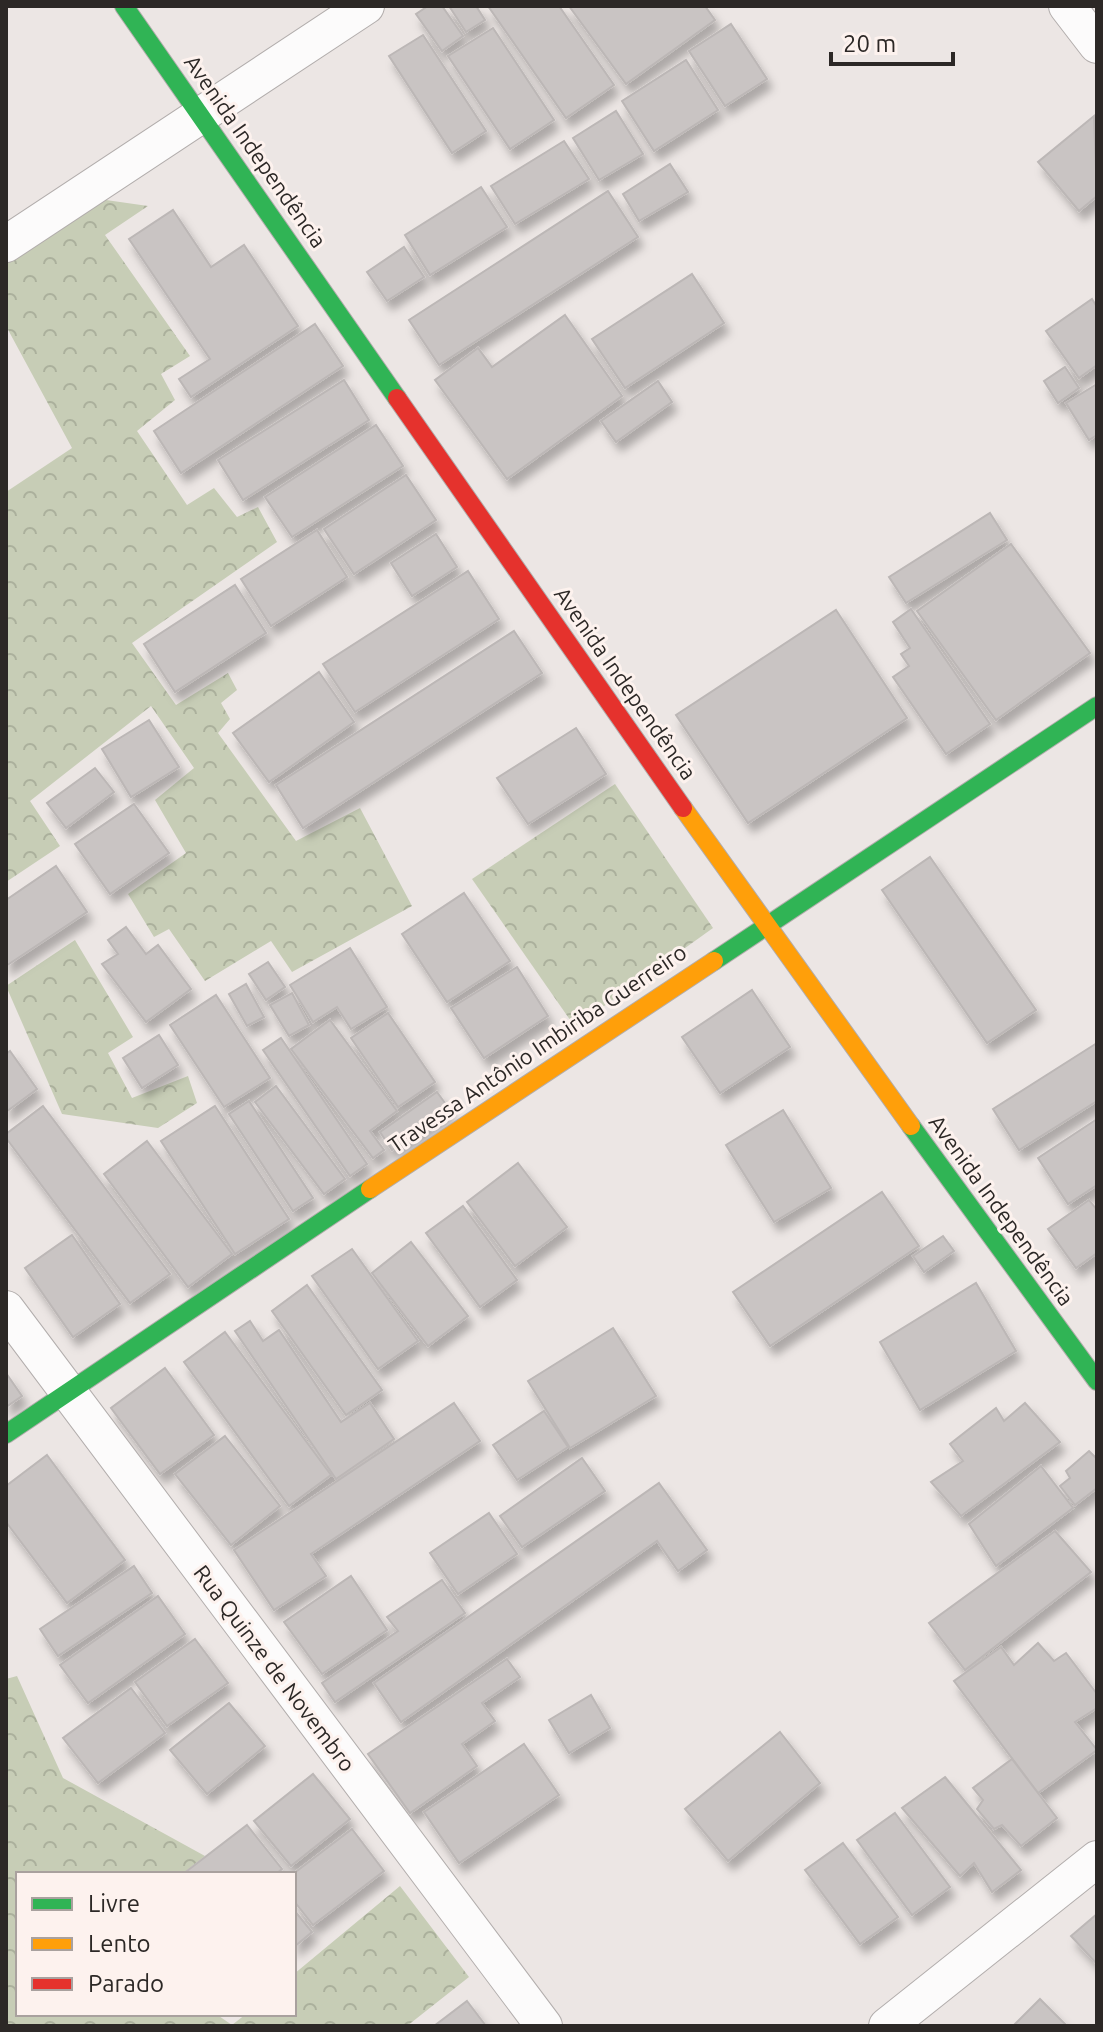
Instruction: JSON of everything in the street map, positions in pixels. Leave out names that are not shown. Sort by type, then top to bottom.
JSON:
[{"type":"street","name":"Avenida Independência","points":[[124,6],[203,115],[765,926],[1097,1381]]},
{"type":"street","points":[[6,244],[366,6]]},
{"type":"street","points":[[1067,6],[1097,45]]},
{"type":"street","name":"Travessa Antônio Imbiriba Guerreiro","points":[[6,1434],[67,1390],[1097,706]]},
{"type":"street","name":"Rua Quinze de Novembro","points":[[6,1309],[544,2026]]},
{"type":"street","points":[[887,2026],[1097,1859]]},
{"type":"green space","points":[[92,198],[148,206],[105,235],[190,356],[161,374],[175,400],[137,431],[187,505],[214,488],[237,517],[258,507],[277,542],[132,643],[176,705],[228,673],[237,690],[221,703],[230,719],[218,733],[296,841],[360,808],[412,906],[292,972],[271,941],[205,981],[169,929],[154,937],[128,894],[186,853],[155,800],[194,768],[151,706],[30,801],[60,846],[6,882],[6,492],[72,448],[6,326],[6,262]]},
{"type":"green space","points":[[615,784],[713,928],[575,1027],[472,879]]},
{"type":"green space","points":[[75,940],[133,1037],[108,1053],[132,1098],[188,1076],[197,1103],[158,1128],[62,1114],[6,986]]},
{"type":"green space","points":[[17,1676],[63,1778],[205,1856],[185,1872],[16,1872],[16,2016],[219,2016],[232,2025],[243,2016],[296,2016],[296,1972],[400,1886],[469,1977],[407,2026],[6,2026],[6,1679]]},
{"type":"building","points":[[428,6],[442,6],[463,36],[442,51],[416,14]]},
{"type":"building","points":[[449,6],[476,6],[485,20],[466,32]]},
{"type":"building","points":[[488,6],[559,6],[614,85],[566,118]]},
{"type":"building","points":[[569,6],[705,6],[715,20],[626,84]]},
{"type":"building","points":[[731,24],[767,79],[725,106],[689,51]]},
{"type":"building","points":[[493,28],[554,120],[510,149],[448,56]]},
{"type":"building","points":[[423,35],[486,131],[452,153],[389,56]]},
{"type":"building","points":[[686,60],[718,110],[654,151],[622,101]]},
{"type":"building","points":[[616,111],[643,154],[599,180],[573,138]]},
{"type":"building","points":[[1094,116],[1097,196],[1079,211],[1038,162]]},
{"type":"building","points":[[564,141],[589,179],[515,224],[491,186]]},
{"type":"building","points":[[670,164],[688,192],[639,221],[623,194]]},
{"type":"building","points":[[481,187],[507,227],[430,275],[405,235]]},
{"type":"building","points":[[608,191],[638,237],[439,365],[409,320]]},
{"type":"building","points":[[173,210],[211,267],[244,245],[298,326],[191,397],[179,379],[210,359],[129,239]]},
{"type":"building","points":[[404,247],[424,277],[387,301],[367,272]]},
{"type":"building","points":[[692,274],[724,323],[625,388],[592,339]]},
{"type":"building","points":[[1092,299],[1097,307],[1097,365],[1079,378],[1046,331]]},
{"type":"building","points":[[565,315],[622,396],[507,479],[435,380],[478,348],[492,367]]},
{"type":"building","points":[[315,324],[343,366],[181,473],[154,431]]},
{"type":"building","points":[[1065,367],[1079,388],[1058,403],[1044,381]]},
{"type":"building","points":[[344,380],[369,420],[243,500],[218,460]]},
{"type":"building","points":[[658,381],[672,402],[616,442],[601,421]]},
{"type":"building","points":[[1097,384],[1097,435],[1089,440],[1066,403]]},
{"type":"building","points":[[376,425],[403,466],[292,537],[265,497]]},
{"type":"building","points":[[406,475],[436,520],[354,574],[324,529]]},
{"type":"building","points":[[990,513],[1007,540],[906,603],[889,577]]},
{"type":"building","points":[[317,530],[347,577],[271,626],[241,579]]},
{"type":"building","points":[[436,534],[457,567],[412,596],[391,563]]},
{"type":"building","points":[[1011,544],[1090,653],[996,720],[917,611]]},
{"type":"building","points":[[468,571],[499,619],[355,712],[323,664]]},
{"type":"building","points":[[235,585],[266,633],[175,692],[144,644]]},
{"type":"building","points":[[911,609],[990,724],[946,754],[893,677],[909,666],[901,654],[910,648],[893,622]]},
{"type":"building","points":[[836,610],[907,718],[748,823],[676,715]]},
{"type":"building","points":[[514,631],[542,673],[303,828],[276,785]]},
{"type":"building","points":[[319,672],[354,722],[269,782],[233,733]]},
{"type":"building","points":[[149,720],[179,767],[131,797],[102,749]]},
{"type":"building","points":[[576,728],[606,774],[528,824],[497,778]]},
{"type":"building","points":[[95,768],[114,792],[66,828],[47,803]]},
{"type":"building","points":[[134,804],[169,853],[110,894],[75,844]]},
{"type":"building","points":[[930,857],[1036,1010],[987,1043],[882,890]]},
{"type":"building","points":[[56,866],[87,912],[6,966],[6,900]]},
{"type":"building","points":[[464,893],[510,961],[447,1002],[402,934]]},
{"type":"building","points":[[126,927],[146,954],[158,945],[191,989],[146,1022],[102,964],[118,954],[108,940]]},
{"type":"building","points":[[350,948],[387,1007],[351,1029],[337,1007],[313,1022],[290,985]]},
{"type":"building","points":[[268,962],[285,987],[266,1000],[249,974]]},
{"type":"building","points":[[517,967],[548,1016],[484,1058],[451,1008]]},
{"type":"building","points":[[246,984],[264,1017],[247,1026],[229,994]]},
{"type":"building","points":[[752,990],[790,1047],[720,1093],[682,1037]]},
{"type":"building","points":[[292,993],[309,1025],[289,1036],[270,1005]]},
{"type":"building","points":[[216,995],[270,1078],[224,1107],[170,1025]]},
{"type":"building","points":[[388,1013],[435,1082],[398,1107],[351,1038]]},
{"type":"building","points":[[330,1020],[397,1111],[370,1131],[384,1150],[373,1158],[291,1049]]},
{"type":"building","points":[[159,1035],[178,1065],[142,1088],[123,1058]]},
{"type":"building","points":[[281,1038],[367,1164],[350,1176],[263,1050]]},
{"type":"building","points":[[1097,1043],[1097,1101],[1019,1150],[993,1109]]},
{"type":"building","points":[[10,1051],[37,1089],[6,1112],[6,1054]]},
{"type":"building","points":[[276,1086],[345,1179],[324,1194],[255,1102]]},
{"type":"building","points":[[437,1092],[450,1110],[392,1150],[380,1132]]},
{"type":"building","points":[[249,1101],[313,1198],[293,1211],[229,1114]]},
{"type":"building","points":[[43,1106],[170,1274],[130,1303],[6,1138],[6,1134]]},
{"type":"building","points":[[215,1106],[289,1219],[235,1254],[161,1141]]},
{"type":"building","points":[[783,1110],[831,1188],[774,1222],[726,1145]]},
{"type":"building","points":[[1097,1119],[1097,1185],[1068,1204],[1038,1158]]},
{"type":"building","points":[[147,1141],[232,1254],[188,1287],[104,1174]]},
{"type":"building","points":[[518,1163],[567,1227],[515,1266],[467,1202]]},
{"type":"building","points":[[882,1192],[919,1246],[770,1346],[733,1292]]},
{"type":"building","points":[[1089,1200],[1097,1210],[1097,1253],[1076,1268],[1048,1229]]},
{"type":"building","points":[[463,1206],[517,1280],[480,1307],[426,1233]]},
{"type":"building","points":[[72,1235],[120,1304],[73,1337],[25,1268]]},
{"type":"building","points":[[943,1236],[954,1251],[924,1272],[913,1256]]},
{"type":"building","points":[[411,1242],[468,1316],[428,1346],[372,1273]]},
{"type":"building","points":[[352,1249],[418,1341],[378,1369],[312,1276]]},
{"type":"building","points":[[976,1283],[1016,1351],[920,1410],[880,1342]]},
{"type":"building","points":[[307,1285],[382,1390],[346,1415],[272,1311]]},
{"type":"building","points":[[250,1321],[263,1341],[279,1330],[341,1422],[370,1403],[394,1439],[336,1479],[235,1331]]},
{"type":"building","points":[[613,1328],[656,1396],[570,1448],[528,1381]]},
{"type":"building","points":[[225,1332],[331,1475],[289,1506],[184,1362]]},
{"type":"building","points":[[165,1368],[214,1435],[160,1474],[111,1408]]},
{"type":"building","points":[[6,1373],[22,1396],[6,1407]]},
{"type":"building","points":[[454,1403],[480,1441],[311,1554],[326,1576],[274,1610],[234,1550]]},
{"type":"building","points":[[1025,1403],[1060,1442],[961,1516],[931,1482],[963,1461],[950,1444],[996,1408],[1004,1421]]},
{"type":"building","points":[[544,1411],[568,1447],[517,1480],[493,1445]]},
{"type":"building","points":[[225,1436],[280,1506],[231,1545],[175,1474]]},
{"type":"building","points":[[1089,1451],[1097,1459],[1097,1488],[1075,1505],[1060,1486],[1070,1478],[1066,1471]]},
{"type":"building","points":[[47,1455],[125,1560],[67,1603],[6,1522],[6,1486]]},
{"type":"building","points":[[582,1458],[605,1491],[522,1547],[500,1516]]},
{"type":"building","points":[[1041,1466],[1073,1508],[996,1566],[969,1524]]},
{"type":"building","points":[[659,1483],[707,1550],[678,1571],[657,1541],[401,1722],[374,1683]]},
{"type":"building","points":[[489,1513],[517,1554],[458,1594],[430,1553]]},
{"type":"building","points":[[1055,1531],[1091,1572],[965,1670],[929,1623]]},
{"type":"building","points":[[134,1566],[152,1593],[58,1656],[40,1629]]},
{"type":"building","points":[[351,1576],[387,1630],[322,1674],[284,1622]]},
{"type":"building","points":[[442,1580],[465,1613],[335,1702],[322,1683],[398,1631],[387,1617]]},
{"type":"building","points":[[158,1596],[185,1634],[88,1703],[60,1665]]},
{"type":"building","points":[[195,1639],[228,1683],[167,1726],[135,1682]]},
{"type":"building","points":[[1038,1643],[1054,1661],[1066,1653],[1097,1694],[1097,1708],[1075,1722],[1097,1750],[1038,1793],[954,1681],[1001,1647],[1014,1665]]},
{"type":"building","points":[[507,1659],[520,1677],[482,1703],[495,1721],[462,1744],[477,1766],[410,1813],[368,1754]]},
{"type":"building","points":[[131,1688],[165,1733],[98,1783],[63,1738]]},
{"type":"building","points":[[591,1695],[610,1728],[569,1753],[549,1720]]},
{"type":"building","points":[[229,1703],[265,1746],[207,1794],[170,1750]]},
{"type":"building","points":[[780,1732],[820,1783],[728,1861],[685,1809]]},
{"type":"building","points":[[524,1744],[559,1795],[459,1863],[424,1812]]},
{"type":"building","points":[[1012,1759],[1057,1818],[1021,1846],[1002,1825],[994,1829],[977,1809],[983,1800],[973,1788]]},
{"type":"building","points":[[313,1774],[350,1819],[291,1866],[254,1821]]},
{"type":"building","points":[[945,1777],[1021,1870],[992,1892],[974,1863],[960,1876],[902,1808]]},
{"type":"building","points":[[895,1813],[950,1887],[912,1915],[857,1840]]},
{"type":"building","points":[[247,1825],[282,1869],[278,1872],[186,1872]]},
{"type":"building","points":[[352,1829],[384,1871],[313,1925],[296,1904],[296,1872]]},
{"type":"building","points":[[843,1843],[898,1917],[860,1944],[805,1870]]},
{"type":"building","points":[[296,1912],[312,1932],[296,1945]]},
{"type":"building","points":[[1097,1914],[1097,1964],[1071,1936]]},
{"type":"building","points":[[1040,1999],[1067,2026],[1013,2026]]},
{"type":"building","points":[[467,2001],[486,2026],[434,2026]]},
{"type":"traffic: fast","points":[[124,6],[397,398]]},
{"type":"traffic: fast","points":[[714,961],[1097,706]]},
{"type":"traffic: fast","points":[[911,1126],[1097,1381]]},
{"type":"traffic: fast","points":[[6,1434],[370,1189]]},
{"type":"traffic: slow","points":[[683,808],[911,1126]]},
{"type":"traffic: slow","points":[[370,1189],[714,961]]},
{"type":"traffic: jam","points":[[397,398],[683,808]]}]
